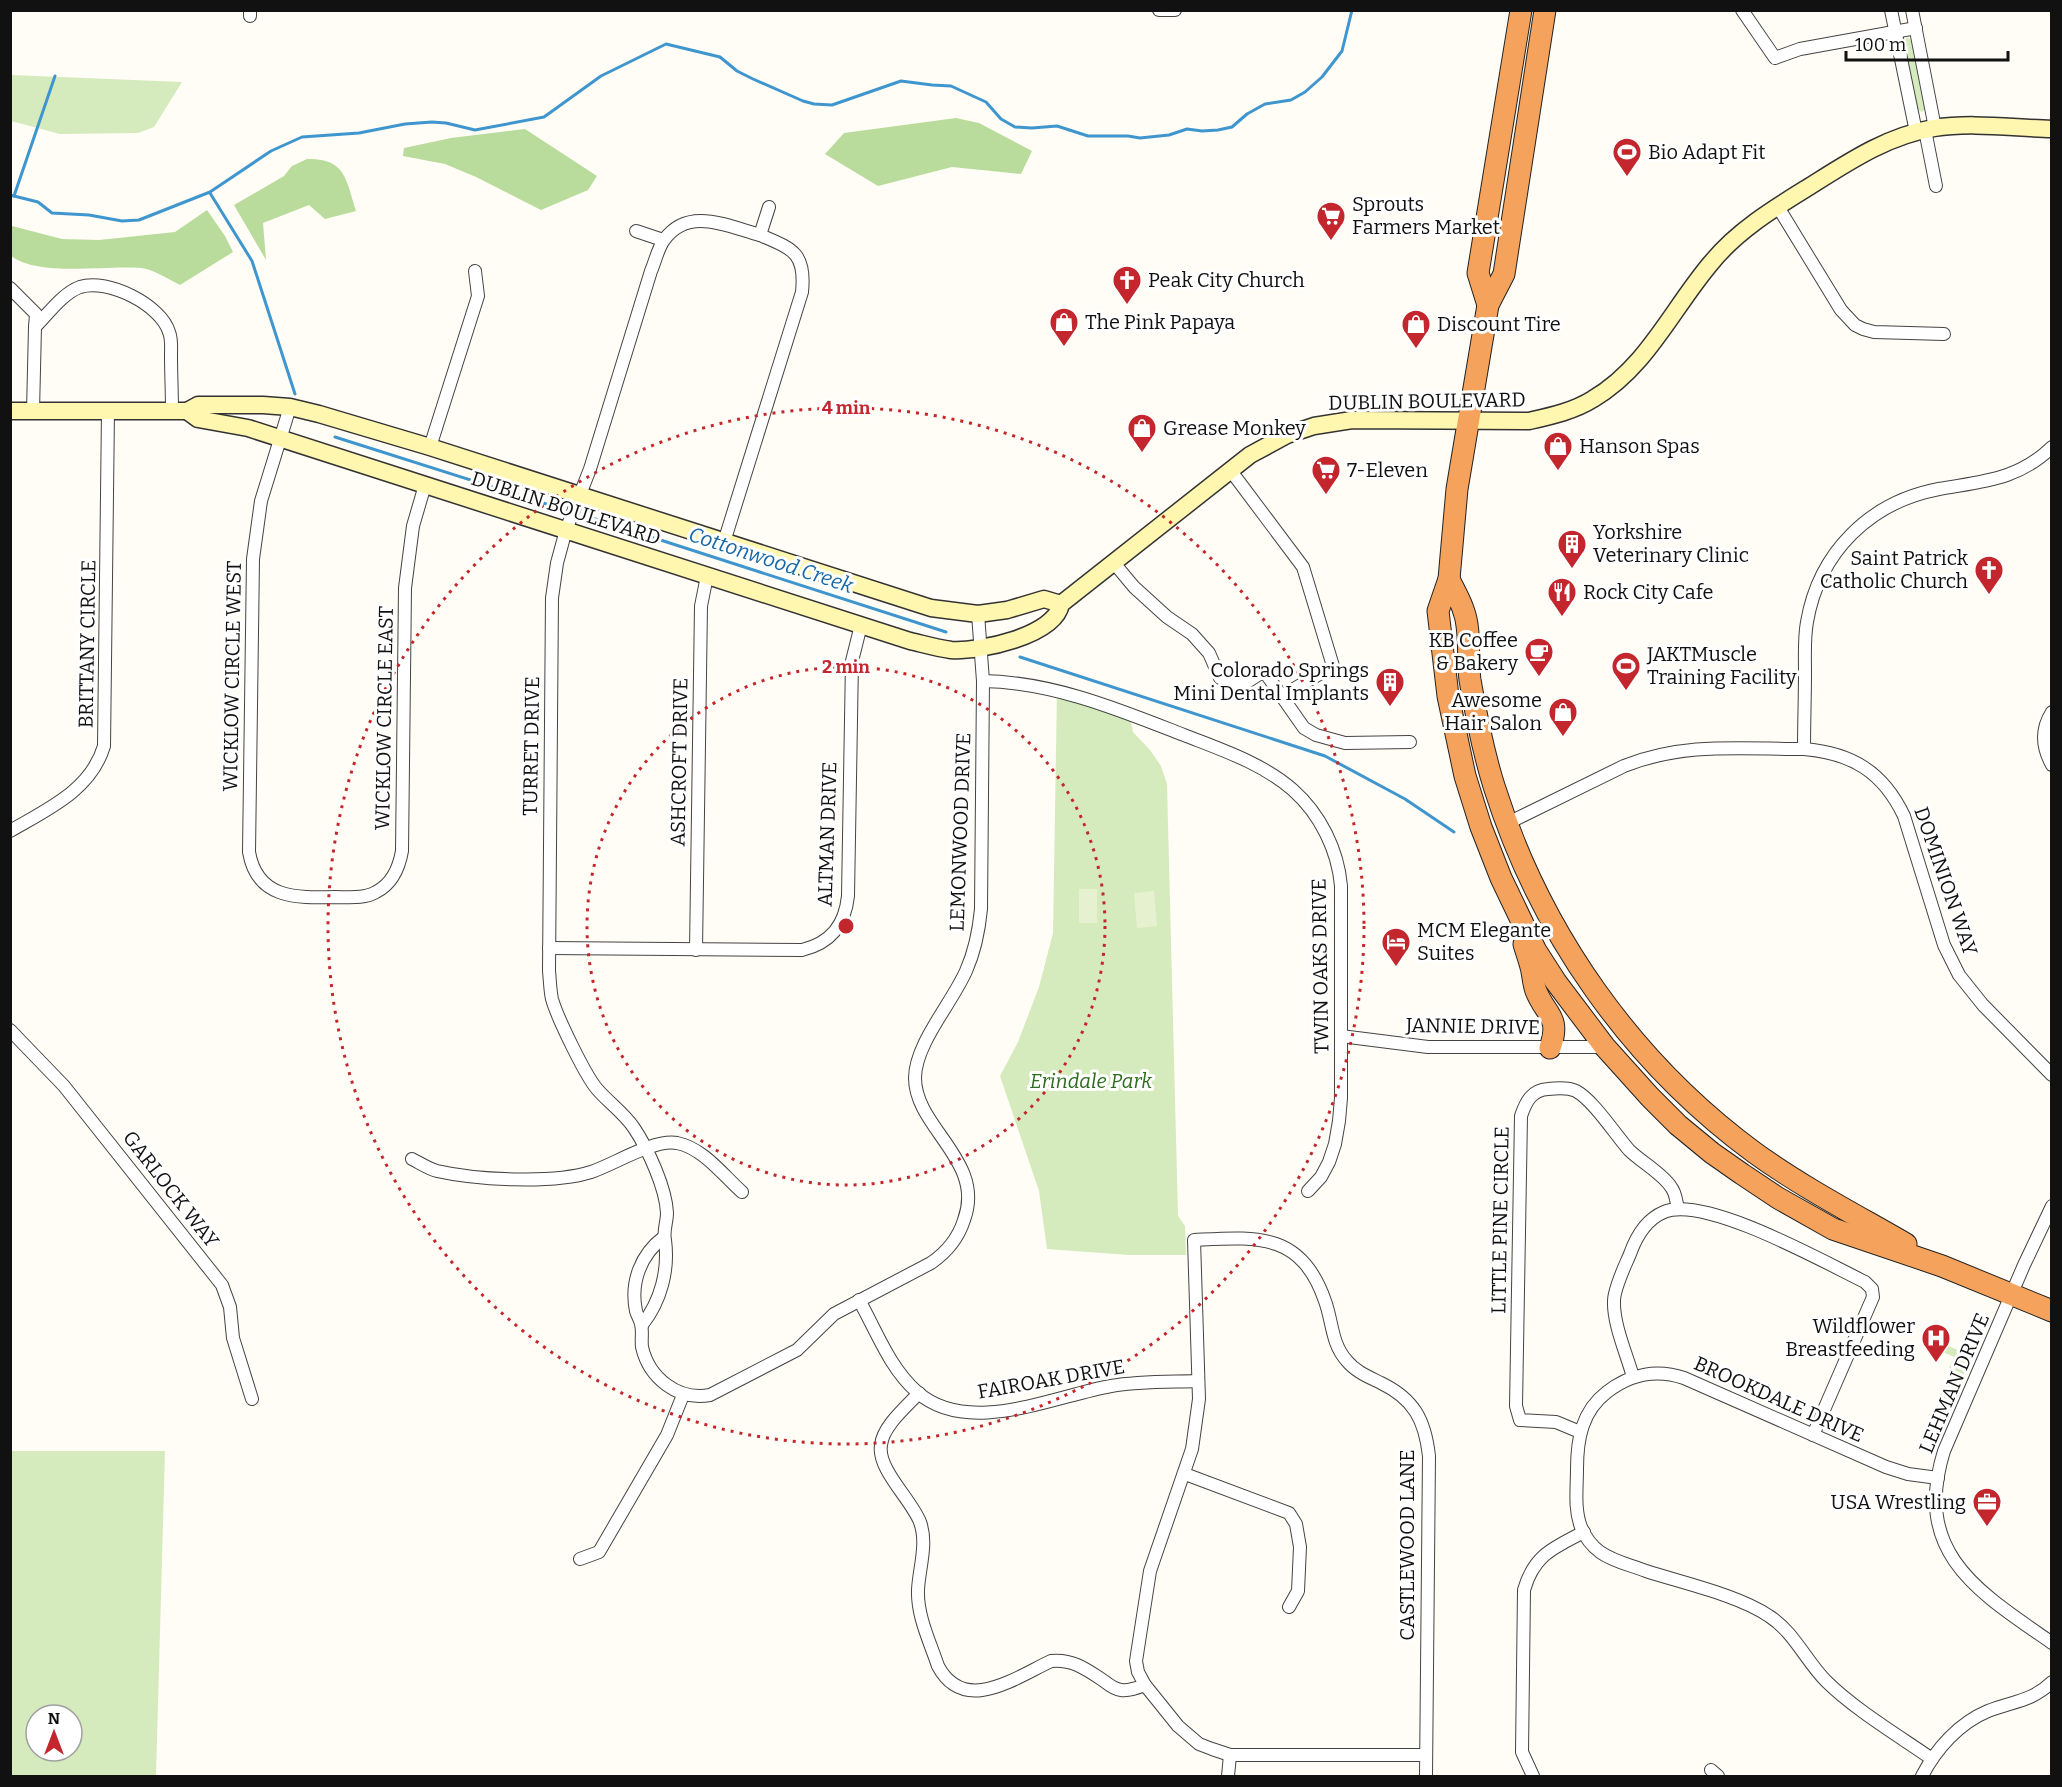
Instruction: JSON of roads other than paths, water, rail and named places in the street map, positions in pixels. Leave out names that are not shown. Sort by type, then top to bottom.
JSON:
[{"type":"highway","points":[[1488,305],[1478,273],[1521,10]]},
{"type":"highway","points":[[1545,10],[1503,274],[1488,305],[1468,421],[1457,489],[1449,579],[1438,611],[1448,696],[1465,776],[1531,965],[1535,990],[1551,1015],[1554,1034],[1550,1048]]},
{"type":"highway","points":[[1449,579],[1465,613],[1470,678],[1477,717],[1487,763],[1506,824],[1542,905],[1562,940],[1607,1007],[1633,1040],[1687,1098],[1756,1154],[1808,1188],[1942,1266]]},
{"type":"highway","points":[[1501,878],[1536,951],[1556,982],[1605,1047],[1678,1125],[1712,1153],[1778,1198],[1833,1229],[1942,1266],[2052,1311]]},
{"type":"highway","points":[[1605,1047],[1633,1040]]},
{"type":"main road","name":"DUBLIN BOULEVARD","points":[[179,411],[198,419],[248,428],[861,626],[931,646],[952,650],[981,649],[1028,634],[1048,622],[1059,611],[1061,604],[1114,562],[1231,471],[1264,447],[1287,435],[1314,426],[1352,420],[1529,421],[1564,412],[1593,400],[1614,385],[1644,355],[1718,255],[1739,234],[1861,154],[1889,141],[1925,130],[1965,126],[2052,129]]},
{"type":"main road","name":"DUBLIN BOULEVARD","points":[[10,411],[179,411],[198,405],[290,407],[430,447],[931,608],[978,614],[1007,610],[1044,598],[1061,604]]},
{"type":"street","points":[[1159,10],[1175,10]]},
{"type":"street","points":[[1742,10],[1775,58],[1800,49],[1916,28]]},
{"type":"street","points":[[1891,10],[1895,32],[1925,130],[1936,186]]},
{"type":"street","points":[[1912,10],[1916,28],[1925,130]]},
{"type":"street","points":[[760,235],[769,207]]},
{"type":"street","points":[[1778,207],[1841,309],[1855,325],[1874,332],[1944,334]]},
{"type":"street","points":[[636,231],[663,240],[679,226],[694,220],[710,222],[760,235],[787,246],[797,257],[804,274],[802,292],[724,542]]},
{"type":"street","name":"TURRET DRIVE","points":[[642,1325],[652,1312],[662,1284],[667,1248],[664,1237],[667,1225],[666,1202],[646,1149],[634,1128],[594,1086],[558,1014],[550,985],[552,598],[557,563],[566,530],[590,469],[651,271],[663,240]]},
{"type":"street","points":[[430,447],[478,296],[475,271]]},
{"type":"street","points":[[35,327],[69,294],[79,288],[90,285],[116,288],[137,299],[165,320],[170,334],[179,411]]},
{"type":"street","points":[[10,288],[36,314],[33,411]]},
{"type":"street","points":[[1848,336],[1855,325]]},
{"type":"street","name":"WICKLOW CIRCLE WEST","points":[[290,407],[261,501],[253,559],[249,852],[257,875],[276,892],[289,896],[324,898]]},
{"type":"street","name":"BRITTANY CIRCLE","points":[[10,831],[79,788],[94,770],[104,746],[108,411]]},
{"type":"street","points":[[1804,749],[1807,624],[1815,590],[1838,548],[1858,527],[1895,502],[1935,490],[2014,473],[2052,447]]},
{"type":"street","points":[[1231,471],[1303,567],[1333,666],[1282,696]]},
{"type":"street","name":"WICKLOW CIRCLE EAST","points":[[324,898],[367,897],[387,885],[400,863],[405,588],[413,526],[425,485]]},
{"type":"street","points":[[1114,562],[1134,587],[1167,617],[1192,634],[1209,653],[1220,678],[1240,686],[1264,671],[1304,728],[1316,735],[1345,743],[1410,742]]},
{"type":"street","name":"ASHCROFT DRIVE","points":[[696,950],[701,606],[707,576]]},
{"type":"street","name":"LEMONWOOD DRIVE","points":[[683,1395],[699,1397],[710,1395],[797,1350],[834,1314],[931,1263],[943,1254],[960,1231],[966,1216],[969,1198],[961,1166],[921,1104],[916,1091],[915,1077],[921,1050],[966,973],[979,927],[983,681],[978,614]]},
{"type":"street","name":"ALTMAN DRIVE","points":[[549,948],[802,950],[818,946],[828,938],[843,918],[848,896],[852,661],[861,626]]},
{"type":"street","name":"TWIN OAKS DRIVE","points":[[983,681],[1027,684],[1058,691],[1129,713],[1260,766],[1295,792],[1320,823],[1329,838],[1340,871],[1341,1098],[1335,1144],[1321,1177],[1308,1191]]},
{"type":"street","points":[[2052,712],[2043,733],[2044,746],[2052,765]]},
{"type":"street","name":"DOMINION WAY","points":[[1506,824],[1624,766],[1660,753],[1699,748],[1804,749],[1825,751],[1852,760],[1876,776],[1887,787],[1904,816],[1944,945],[1959,975],[1983,1005],[2052,1075]]},
{"type":"street","name":"GARLOCK WAY","points":[[10,1030],[64,1086],[222,1285],[230,1307],[232,1338],[252,1399]]},
{"type":"street","name":"JANNIE DRIVE","points":[[1341,1036],[1428,1047],[1605,1047]]},
{"type":"street","name":"LITTLE PINE CIRCLE","points":[[1580,1432],[1556,1422],[1520,1420],[1516,1406],[1521,1116],[1532,1094],[1544,1089],[1561,1087],[1575,1091],[1586,1099],[1631,1152],[1671,1185],[1678,1209]]},
{"type":"street","points":[[412,1160],[435,1170],[466,1175],[547,1178],[591,1172],[646,1149],[671,1143],[690,1147],[700,1153],[742,1192]]},
{"type":"street","name":"LEHMAN DRIVE","points":[[2052,1206],[1949,1440],[1938,1478],[1936,1497],[1939,1526],[1946,1546],[1957,1566],[1989,1599],[2052,1643]]},
{"type":"street","points":[[1633,1377],[1616,1319],[1613,1300],[1635,1241],[1643,1230],[1664,1212],[1678,1209],[1724,1217],[1746,1224],[1870,1286],[1873,1297],[1813,1435]]},
{"type":"street","points":[[580,1559],[598,1552],[667,1435],[683,1395],[663,1382],[647,1360],[643,1348],[642,1325],[636,1311],[636,1281],[640,1265],[646,1254],[664,1237]]},
{"type":"street","name":"CASTLEWOOD LANE","points":[[1198,1381],[1194,1240],[1251,1238],[1266,1240],[1293,1253],[1304,1263],[1325,1302],[1340,1354],[1359,1372],[1398,1392],[1417,1413],[1423,1425],[1429,1456],[1426,1776]]},
{"type":"street","name":"FAIROAK DRIVE","points":[[859,1300],[891,1362],[919,1393],[936,1403],[953,1409],[986,1414],[1111,1386],[1198,1381]]},
{"type":"street","name":"BROOKDALE DRIVE","points":[[1932,1759],[1828,1682],[1786,1631],[1768,1616],[1736,1600],[1611,1558],[1593,1546],[1579,1520],[1577,1446],[1586,1418],[1607,1392],[1633,1377],[1656,1374],[1679,1376],[1893,1469],[1938,1478]]},
{"type":"street","points":[[1198,1381],[1198,1415],[1192,1449],[1150,1571],[1136,1660],[1144,1685],[1188,1735],[1199,1744],[1230,1755],[1426,1755]]},
{"type":"street","points":[[919,1393],[886,1432],[881,1442],[880,1453],[919,1520],[923,1532],[919,1602],[942,1675],[958,1688],[981,1691],[1051,1661],[1061,1660],[1079,1664],[1120,1690],[1144,1685]]},
{"type":"street","points":[[1185,1474],[1289,1513],[1296,1524],[1300,1547],[1298,1591],[1289,1607]]},
{"type":"street","points":[[1533,1776],[1522,1752],[1524,1590],[1534,1564],[1545,1553],[1584,1532]]},
{"type":"street","points":[[1922,1776],[1947,1741],[1974,1719],[1987,1712],[2032,1698],[2052,1682]]},
{"type":"street","points":[[1228,1776],[1230,1755]]},
{"type":"waterway","name":"Cottonwood Creek","points":[[10,195],[38,202],[52,213],[89,215],[122,221],[139,220],[210,192],[271,151],[302,137],[359,133],[405,124],[432,122],[475,130],[544,117],[601,76],[666,44],[720,57],[737,71],[814,104],[832,105],[901,81],[951,86],[986,102],[1001,119],[1015,127],[1057,126],[1088,136],[1140,138],[1169,135],[1187,129],[1218,130],[1232,127],[1247,114],[1265,104],[1291,100],[1305,92],[1322,77],[1342,51],[1352,10]]},
{"type":"waterway","points":[[14,196],[55,76]]},
{"type":"waterway","name":"Cottonwood Creek","points":[[210,193],[252,261],[295,394]]},
{"type":"waterway","name":"Cottonwood Creek","points":[[335,437],[562,509]]},
{"type":"waterway","name":"Cottonwood Creek","points":[[586,516],[946,632]]},
{"type":"waterway","name":"Cottonwood Creek","points":[[1020,657],[1325,756],[1405,799],[1454,832]]},
{"type":"place","name":"Bio Adapt Fit","points":[[1627,178]]},
{"type":"place","name":"Sprouts Farmers Market","points":[[1331,242]]},
{"type":"place","name":"Peak City Church","points":[[1127,306]]},
{"type":"place","name":"The Pink Papaya","points":[[1064,348]]},
{"type":"place","name":"Discount Tire","points":[[1416,350]]},
{"type":"place","name":"Grease Monkey","points":[[1142,454]]},
{"type":"place","name":"Hanson Spas","points":[[1558,472]]},
{"type":"place","name":"7-Eleven","points":[[1326,496]]},
{"type":"place","name":"Yorkshire Veterinary Clinic","points":[[1572,570]]},
{"type":"place","name":"Saint Patrick Catholic Church","points":[[1989,596]]},
{"type":"place","name":"Rock City Cafe","points":[[1562,618]]},
{"type":"place","name":"KB Coffee & Bakery","points":[[1539,678]]},
{"type":"place","name":"JAKTMuscle Training Facility","points":[[1626,692]]},
{"type":"place","name":"Colorado Springs Mini Dental Implants","points":[[1390,708]]},
{"type":"place","name":"Awesome Hair Salon","points":[[1563,738]]},
{"type":"place","name":"MCM Elegante Suites","points":[[1396,968]]},
{"type":"place","name":"Wildflower Breastfeeding","points":[[1936,1364]]},
{"type":"place","name":"USA Wrestling","points":[[1987,1528]]},
{"type":"park label","name":"Erindale Park","points":[[1091,1081]]}]
